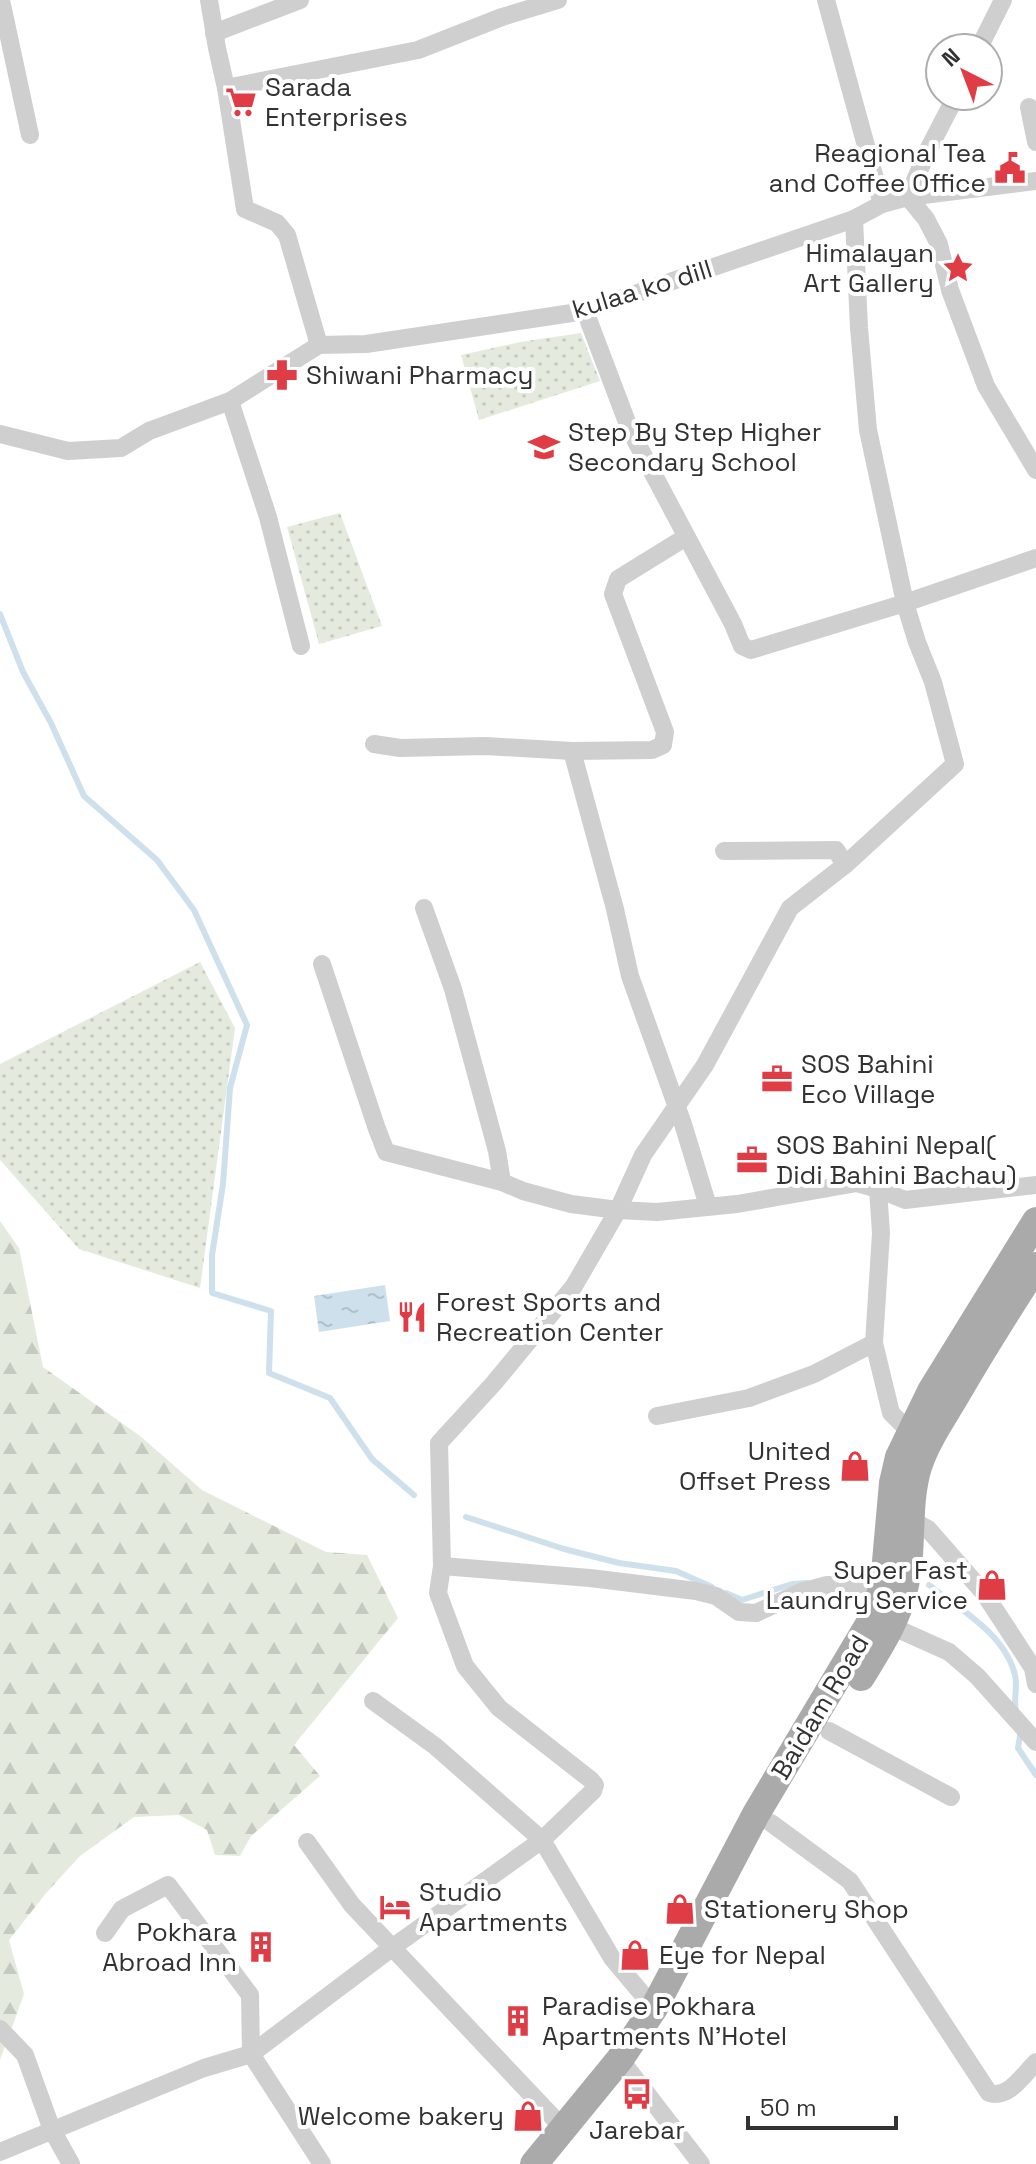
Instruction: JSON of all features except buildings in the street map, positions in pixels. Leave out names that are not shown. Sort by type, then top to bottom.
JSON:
[{"type":"main road","name":"Baidam Road","points":[[534,2164],[626,2066],[666,2018],[771,1823],[829,1731],[881,1624],[893,1483],[899,1457],[931,1391],[1036,1221]]},
{"type":"main road","name":"Baidam Road","points":[[558,2164],[626,2066],[756,1814],[904,1589],[913,1485],[919,1463],[992,1334],[1036,1266]]},
{"type":"street","points":[[1,0],[30,135]]},
{"type":"street","points":[[0,434],[68,451],[121,448],[149,431],[230,401],[319,345],[287,235],[277,223],[245,209],[209,0]]},
{"type":"street","points":[[214,33],[300,0]]},
{"type":"street","points":[[226,88],[418,50],[502,17],[558,0]]},
{"type":"street","points":[[826,0],[882,204]]},
{"type":"street","points":[[987,32],[1003,0]]},
{"type":"street","points":[[1029,107],[1036,142]]},
{"type":"street","points":[[948,112],[908,197],[926,219],[939,244],[950,290],[986,386],[1036,470]]},
{"type":"street","name":"kulaa ko dill","points":[[319,345],[366,344],[585,311],[854,219],[882,204],[908,197],[1036,181]]},
{"type":"street","points":[[0,2152],[204,2068],[251,2054],[542,1840],[593,1791],[595,1785],[591,1780],[499,1708],[465,1666],[438,1593],[442,1566],[439,1443],[494,1383],[574,1286],[618,1210],[643,1155],[705,1065],[790,908],[845,865],[955,764],[933,682],[905,603],[868,430],[854,219]]},
{"type":"street","points":[[585,311],[630,430],[742,646],[751,650],[905,603],[1036,558]]},
{"type":"street","points":[[230,401],[268,517],[301,646]]},
{"type":"street","points":[[374,744],[400,748],[486,746],[572,751],[652,750],[663,745],[665,732],[613,594],[618,579],[686,537]]},
{"type":"street","points":[[572,751],[630,976],[683,1124],[708,1206]]},
{"type":"street","points":[[724,851],[836,850],[845,865]]},
{"type":"street","points":[[424,908],[453,989],[497,1151],[502,1182]]},
{"type":"street","points":[[322,964],[386,1152],[502,1182],[571,1204],[657,1212],[737,1204],[857,1183],[905,1200],[1036,1185]]},
{"type":"street","points":[[878,1189],[881,1233],[874,1343],[891,1413],[910,1432]]},
{"type":"street","points":[[657,1416],[749,1398],[814,1374],[874,1343]]},
{"type":"street","points":[[911,1520],[928,1529],[984,1593],[1033,1668],[1036,1684]]},
{"type":"street","points":[[442,1566],[590,1578],[696,1591],[716,1596],[739,1612],[756,1613],[801,1592],[827,1585],[884,1584]]},
{"type":"street","points":[[881,1624],[949,1652],[977,1676],[1036,1742]]},
{"type":"street","points":[[373,1701],[435,1746],[542,1840],[612,1958],[654,2008]]},
{"type":"street","points":[[829,1731],[951,1797]]},
{"type":"street","points":[[771,1823],[850,1881],[989,2093],[997,2096],[1009,2090],[1036,2062]]},
{"type":"street","points":[[307,1842],[352,1905],[564,2129]]},
{"type":"street","points":[[105,1933],[122,1909],[168,1885],[250,1995],[251,2054],[322,2164]]},
{"type":"street","points":[[0,2029],[25,2055],[52,2130],[71,2164]]},
{"type":"street","points":[[626,2066],[701,2164]]},
{"type":"green space","points":[[581,333],[600,381],[479,420],[461,355]]},
{"type":"green space","points":[[340,513],[382,626],[319,644],[287,527]]},
{"type":"green space","points":[[200,962],[235,1028],[200,1288],[79,1249],[0,1160],[0,1064]]},
{"type":"green space","points":[[0,1221],[19,1248],[43,1367],[140,1436],[202,1490],[326,1552],[367,1555],[398,1618],[294,1745],[320,1776],[251,1836],[240,1856],[215,1855],[207,1830],[179,1815],[134,1817],[80,1856],[47,1892],[9,1940],[24,1994],[0,2060]]},
{"type":"water","points":[[385,1285],[390,1321],[319,1332],[314,1296]]},
{"type":"waterway","points":[[0,614],[23,672],[51,723],[84,796],[157,860],[194,910],[247,1025],[230,1088],[223,1184],[212,1255],[212,1293],[271,1311],[269,1373],[330,1398],[372,1459],[414,1495]]},
{"type":"waterway","points":[[466,1517],[564,1549],[619,1563],[676,1571],[712,1587]]},
{"type":"waterway","points":[[726,1593],[742,1600],[792,1584],[807,1583]]},
{"type":"waterway","points":[[929,1585],[980,1624],[1002,1647],[1015,1675],[1016,1712]]},
{"type":"waterway","points":[[1021,1730],[1018,1748],[1036,1775]]},
{"type":"place","name":"Sarada Enterprises","points":[[241,102]]},
{"type":"place","name":"Reagional Tea and Coffee Office","points":[[1010,168]]},
{"type":"place","name":"Himalayan Art Gallery","points":[[958,268]]},
{"type":"place","name":"Shiwani Pharmacy","points":[[282,375]]},
{"type":"place","name":"Step By Step Higher Secondary School","points":[[544,447]]},
{"type":"place","name":"SOS Bahini Eco Village","points":[[777,1079]]},
{"type":"place","name":"SOS Bahini Nepal( Didi Bahini Bachau)","points":[[752,1160]]},
{"type":"place","name":"Forest Sports and Recreation Center","points":[[412,1317]]},
{"type":"place","name":"United Offset Press","points":[[855,1466]]},
{"type":"place","name":"Super Fast Laundry Service","points":[[992,1585]]},
{"type":"place","name":"Studio Apartments","points":[[395,1907]]},
{"type":"place","name":"Stationery Shop","points":[[680,1909]]},
{"type":"place","name":"Pokhara Abroad Inn","points":[[261,1947]]},
{"type":"place","name":"Eye for Nepal","points":[[635,1955]]},
{"type":"place","name":"Paradise Pokhara Apartments N'Hotel","points":[[518,2021]]},
{"type":"place","name":"Jarebar","points":[[637,2094]]},
{"type":"place","name":"Welcome bakery","points":[[528,2116]]}]
